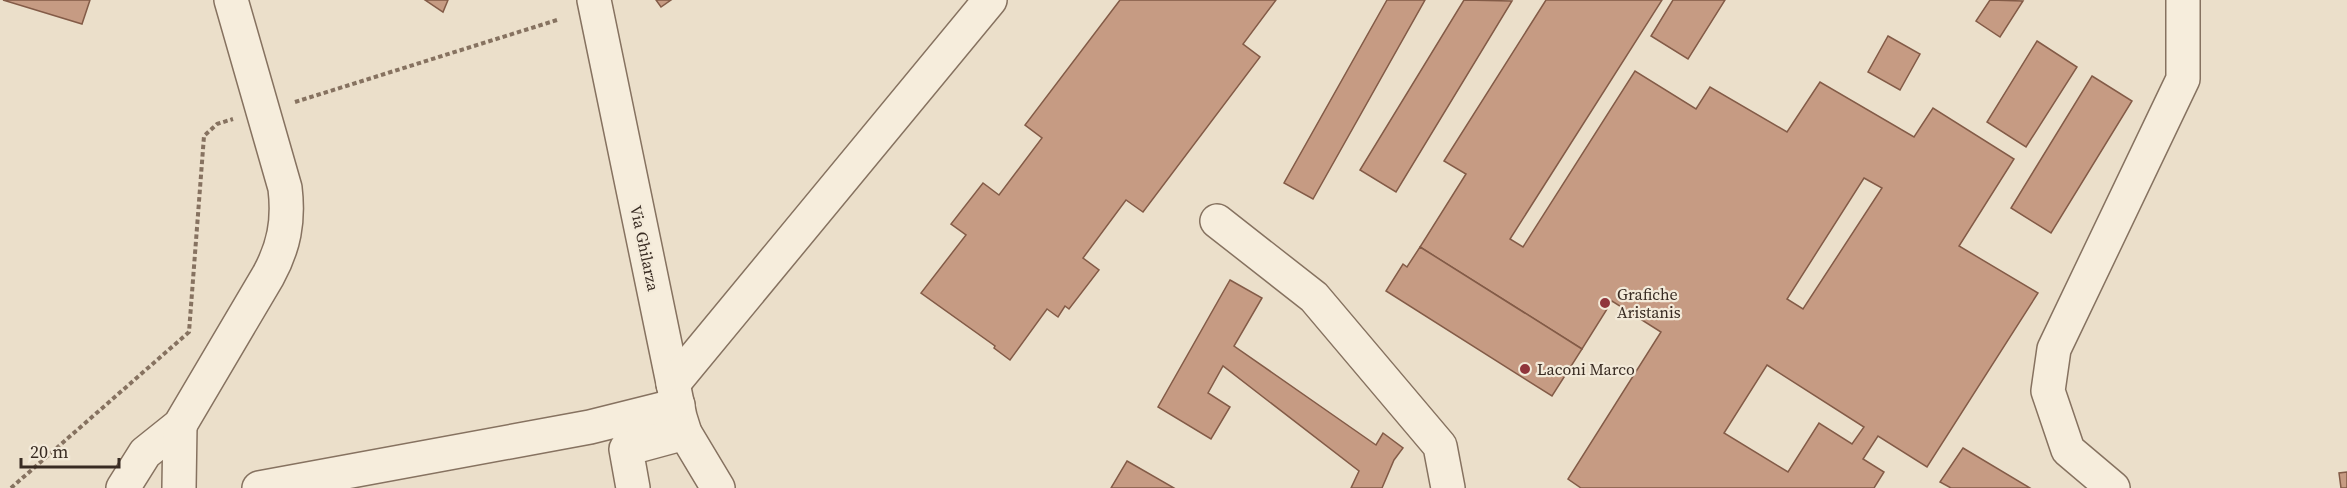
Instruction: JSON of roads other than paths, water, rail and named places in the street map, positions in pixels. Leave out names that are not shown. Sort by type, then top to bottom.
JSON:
[{"type":"street","points":[[123,488],[145,453],[180,425],[278,257],[288,213],[285,188],[231,0]]},
{"type":"street","name":"Via Ghilarza","points":[[594,0],[679,407],[718,488]]},
{"type":"street","points":[[633,488],[626,449],[679,407],[990,0]]},
{"type":"street","points":[[2113,488],[2068,450],[2048,391],[2054,349],[2183,79],[2183,0]]},
{"type":"street","points":[[1217,221],[1314,297],[1440,446],[1448,488]]},
{"type":"street","points":[[259,488],[590,427],[679,407]]},
{"type":"street","points":[[179,488],[180,425]]},
{"type":"place","name":"Grafiche Aristanis","points":[[1605,303]]},
{"type":"place","name":"Laconi Marco","points":[[1525,369]]}]
